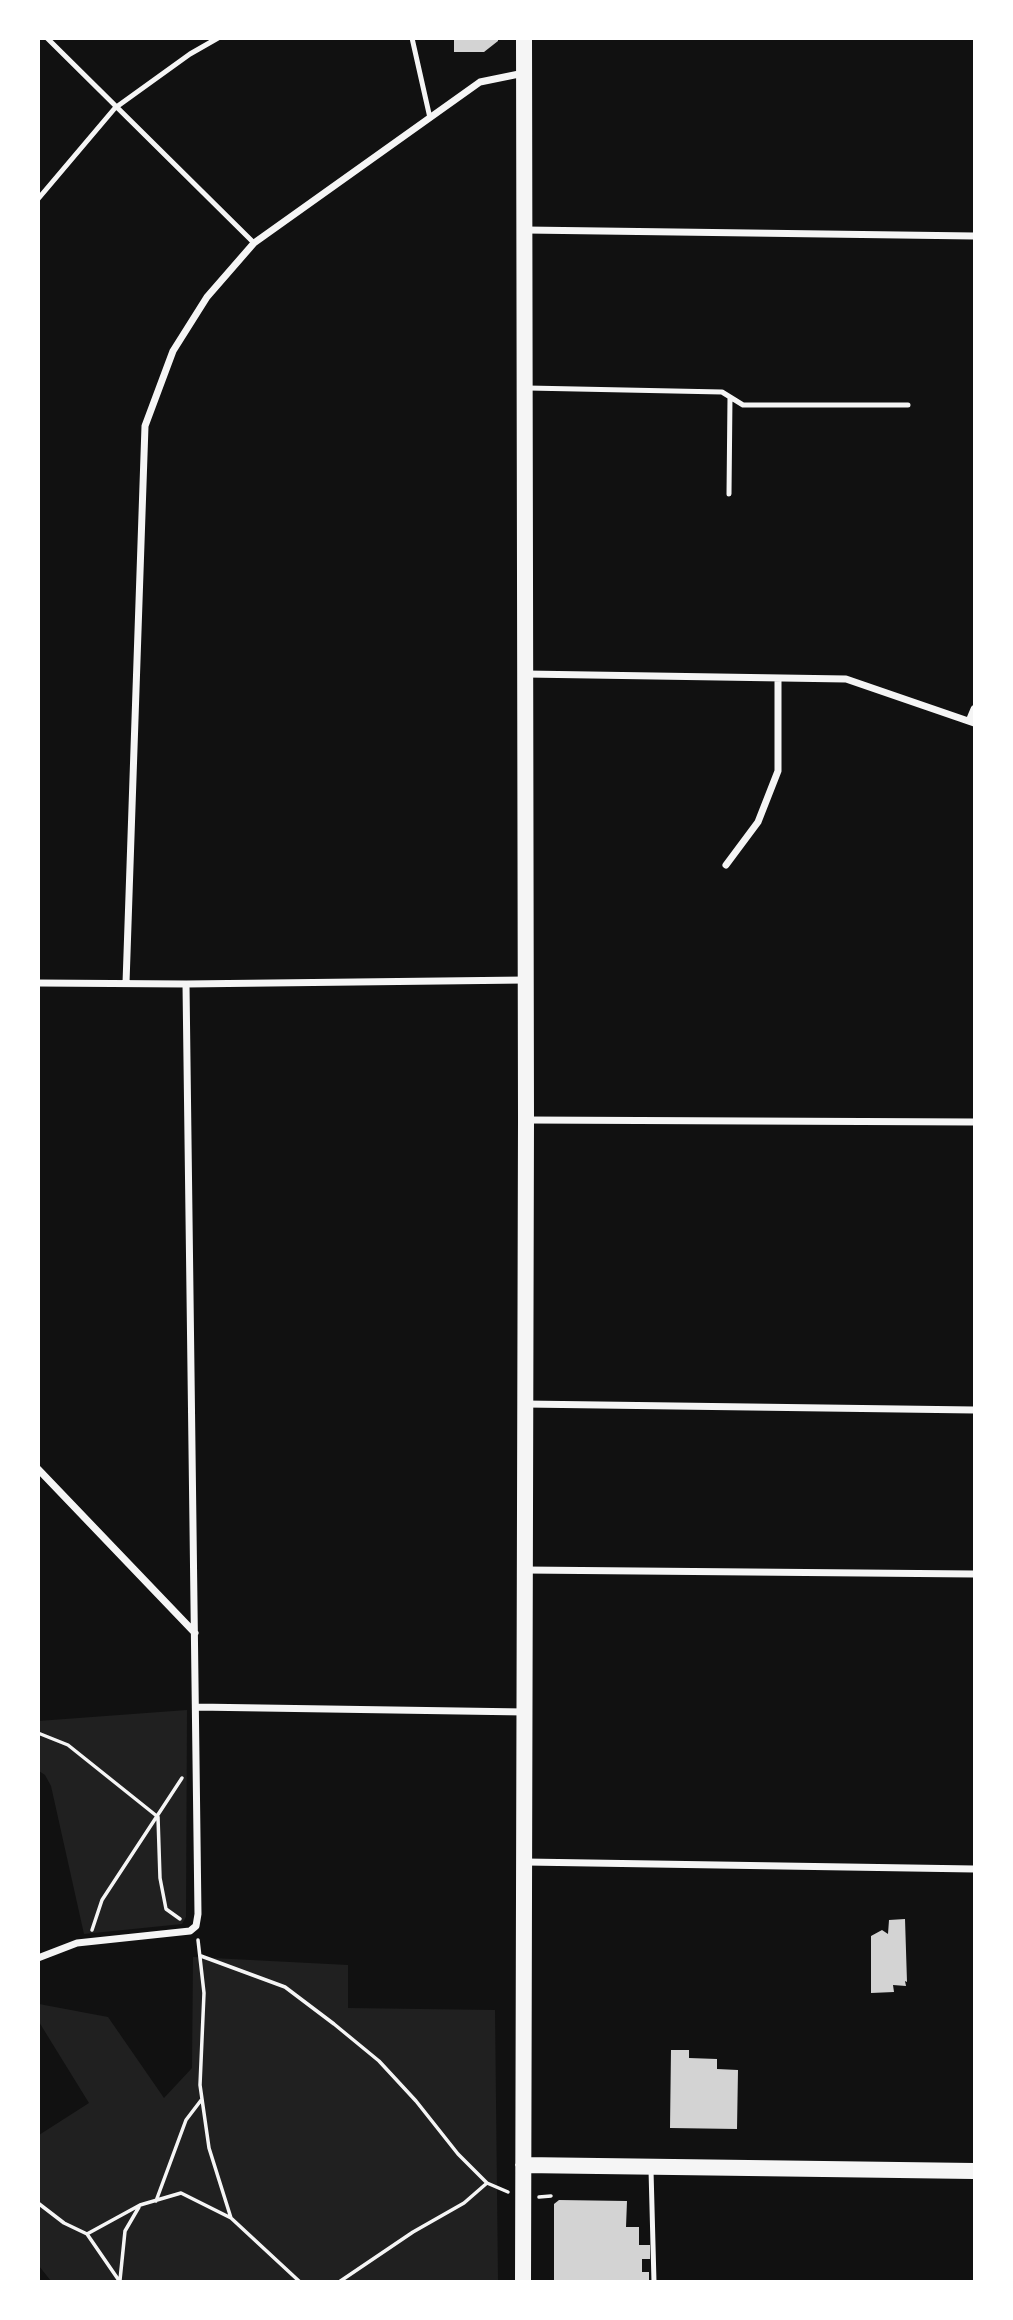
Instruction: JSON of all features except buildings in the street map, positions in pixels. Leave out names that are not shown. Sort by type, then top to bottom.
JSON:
[{"type":"main road","points":[[523,2281],[526,1120],[524,38]]},
{"type":"main road","points":[[523,2165],[975,2171]]},
{"type":"street","points":[[126,984],[145,426],[173,351],[207,297],[254,243],[480,82],[524,72]]},
{"type":"street","points":[[525,230],[975,236]]},
{"type":"street","points":[[526,674],[846,679],[972,722],[975,709]]},
{"type":"street","points":[[726,865],[758,822],[778,772],[778,678]]},
{"type":"street","points":[[38,983],[526,980]]},
{"type":"street","points":[[38,1958],[77,1943],[190,1931],[196,1926],[198,1914],[186,984]]},
{"type":"street","points":[[526,1120],[975,1122]]},
{"type":"street","points":[[525,1404],[975,1410]]},
{"type":"street","points":[[38,1469],[195,1633]]},
{"type":"street","points":[[524,1570],[975,1574]]},
{"type":"street","points":[[197,1707],[525,1712]]},
{"type":"street","points":[[525,1862],[975,1869]]},
{"type":"lane","points":[[47,38],[254,243]]},
{"type":"lane","points":[[38,200],[116,108],[190,54],[218,38]]},
{"type":"lane","points":[[412,38],[430,118]]},
{"type":"lane","points":[[525,388],[722,392],[743,405],[908,405]]},
{"type":"lane","points":[[729,495],[730,397]]},
{"type":"lane","points":[[651,2166],[654,2281]]},
{"type":"path","points":[[38,1733],[68,1745],[158,1817],[160,1878],[166,1909],[196,1926],[204,1993],[200,2085],[209,2148],[231,2218]]},
{"type":"path","points":[[88,1942],[102,1900],[197,1754]]},
{"type":"path","points":[[201,1956],[285,1987],[334,2024],[379,2061],[416,2101],[458,2154],[487,2183],[523,2199],[551,2196]]},
{"type":"path","points":[[156,2201],[186,2120],[202,2099]]},
{"type":"path","points":[[339,2281],[413,2232],[464,2203],[487,2183]]},
{"type":"path","points":[[87,2234],[140,2206],[181,2193],[231,2218],[300,2281]]},
{"type":"path","points":[[38,2203],[64,2223],[87,2234],[120,2281]]},
{"type":"path","points":[[120,2281],[125,2231],[140,2206]]},
{"type":"shaded area","points":[[187,1710],[186,1917],[182,1924],[84,1934],[51,1786],[45,1775],[39,1771],[38,1721]]},
{"type":"shaded area","points":[[193,1957],[348,1965],[348,2008],[495,2010],[498,2281],[51,2281],[39,2266],[39,2135],[89,2103],[39,2022],[39,2004],[108,2017],[164,2098],[192,2068]]}]
